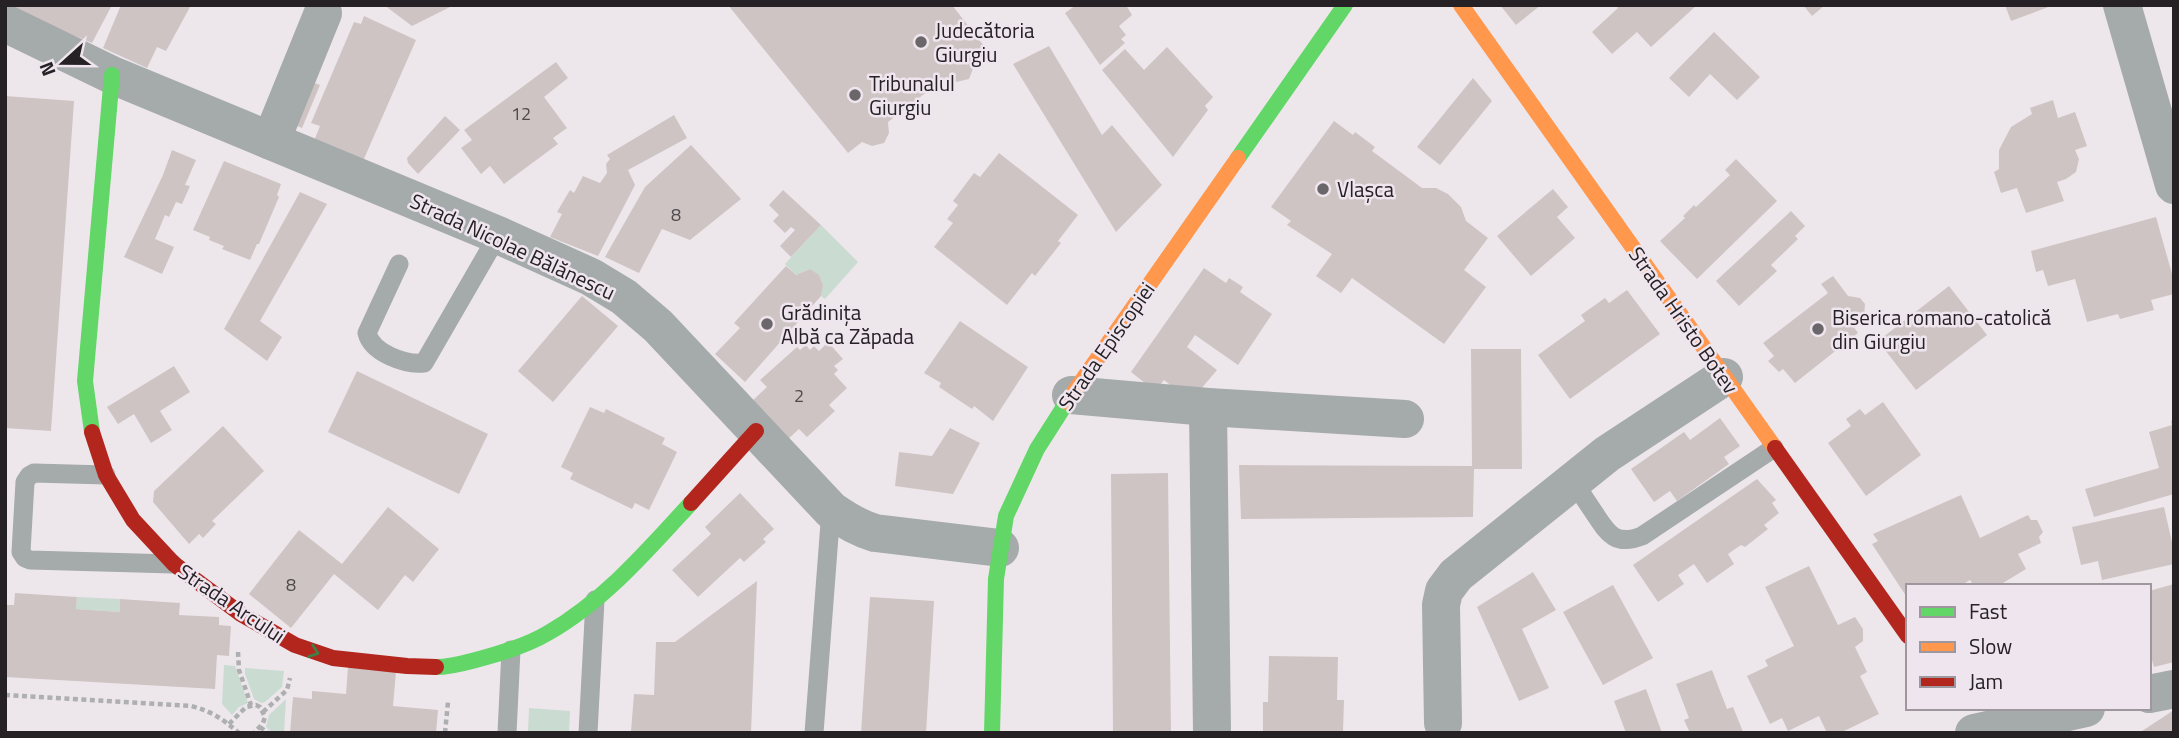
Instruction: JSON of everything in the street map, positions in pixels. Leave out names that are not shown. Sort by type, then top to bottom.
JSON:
[{"type":"street","name":"Strada Episcopiei","points":[[992,733],[996,579],[1006,516],[1022,479],[1037,449],[1071,395],[1345,5]]},
{"type":"street","name":"Strada Hristo Botev","points":[[1461,5],[1906,633]]},
{"type":"street","points":[[2122,5],[2174,185]]},
{"type":"street","points":[[271,141],[323,13]]},
{"type":"street","name":"Strada Nicolae Bălănescu","points":[[5,23],[112,75],[591,277],[624,297],[658,326],[831,510],[860,529],[875,533],[1000,548]]},
{"type":"street","name":"Strada Arcului","points":[[112,75],[85,381],[92,435],[106,474],[133,520],[174,564],[241,614],[295,645],[333,658],[407,666],[450,667],[511,650],[548,633],[595,600],[642,557],[756,431]]},
{"type":"street","points":[[1443,723],[1441,605],[1444,591],[1456,575],[1607,454],[1724,377]]},
{"type":"street","points":[[1071,395],[1208,407],[1405,419]]},
{"type":"street","points":[[1208,407],[1212,733]]},
{"type":"street","points":[[2151,694],[2174,689]]},
{"type":"street","points":[[1961,710],[1976,733],[2077,710]]},
{"type":"lane","points":[[399,264],[367,333],[369,341],[384,353],[414,365],[424,363],[498,236]]},
{"type":"lane","points":[[1573,481],[1606,531],[1624,541],[1643,536],[1774,448]]},
{"type":"lane","points":[[106,474],[29,476],[25,482],[21,552],[25,558],[174,564]]},
{"type":"lane","points":[[814,733],[831,510]]},
{"type":"lane","points":[[588,733],[595,600]]},
{"type":"lane","points":[[507,733],[511,650]]},
{"type":"path","points":[[241,614],[238,664],[251,705]]},
{"type":"path","points":[[5,695],[191,706],[207,710],[239,733]]},
{"type":"path","points":[[229,724],[251,705],[260,707],[265,716],[254,733]]},
{"type":"path","points":[[260,727],[268,733]]},
{"type":"shaded area","points":[[821,225],[858,262],[825,299],[821,296],[820,278],[814,272],[810,269],[796,275],[785,264]]},
{"type":"shaded area","points":[[77,597],[120,599],[120,612],[76,609]]},
{"type":"shaded area","points":[[224,665],[235,666],[248,703],[239,707],[232,715],[222,704]]},
{"type":"shaded area","points":[[245,668],[284,671],[282,687],[261,703],[254,699]]},
{"type":"shaded area","points":[[286,699],[284,733],[273,733],[266,727],[269,715]]},
{"type":"shaded area","points":[[529,708],[570,711],[569,733],[528,733]]},
{"type":"building","points":[[16,5],[112,5],[92,43],[35,20],[13,8]]},
{"type":"building","points":[[121,5],[190,7],[166,51],[157,47],[147,68],[103,48]]},
{"type":"building","points":[[384,5],[454,5],[412,26]]},
{"type":"building","points":[[728,5],[952,5],[984,46],[972,56],[974,66],[969,79],[956,82],[946,77],[888,122],[889,133],[884,143],[872,146],[862,142],[848,153]]},
{"type":"building","points":[[1076,5],[1126,5],[1132,15],[1119,26],[1126,35],[1121,39],[1125,43],[1100,65],[1065,13]]},
{"type":"building","points":[[1500,5],[1541,5],[1516,25]]},
{"type":"building","points":[[1615,5],[1697,5],[1651,47],[1637,32],[1612,54],[1592,32],[1618,8]]},
{"type":"building","points":[[1803,5],[1825,5],[1812,16]]},
{"type":"building","points":[[2005,5],[2051,5],[2051,6],[2011,21]]},
{"type":"building","points":[[364,16],[416,40],[363,161],[314,141],[320,126],[311,123],[354,22],[361,24]]},
{"type":"building","points":[[1714,32],[1760,77],[1737,100],[1710,74],[1689,97],[1669,78]]},
{"type":"building","points":[[1049,46],[1102,135],[1112,125],[1162,185],[1116,232],[1013,64]]},
{"type":"building","points":[[1167,47],[1213,97],[1205,106],[1208,110],[1173,157],[1102,70],[1125,49],[1144,70]]},
{"type":"building","points":[[556,62],[568,78],[544,97],[567,128],[553,138],[558,144],[504,184],[490,166],[481,174],[461,148],[472,140],[464,130]]},
{"type":"building","points":[[1473,78],[1492,101],[1440,165],[1417,147]]},
{"type":"building","points":[[304,79],[320,85],[302,128],[286,121]]},
{"type":"building","points":[[5,96],[74,101],[51,431],[5,428]]},
{"type":"building","points":[[2053,100],[2058,118],[2075,112],[2087,146],[2075,150],[2079,159],[2076,172],[2057,182],[2064,201],[2026,213],[2017,188],[2001,193],[1994,172],[1999,169],[1999,150],[2011,127],[2032,114],[2030,108]]},
{"type":"building","points":[[674,115],[687,138],[628,170],[635,185],[598,256],[550,237],[562,214],[557,212],[570,190],[574,193],[583,176],[600,183],[607,173],[606,164],[610,159],[607,155]]},
{"type":"building","points":[[445,116],[460,130],[418,174],[407,158]]},
{"type":"building","points":[[1334,121],[1375,147],[1372,151],[1422,188],[1436,188],[1448,194],[1461,207],[1466,221],[1488,238],[1464,270],[1486,287],[1444,344],[1352,278],[1341,293],[1316,276],[1332,254],[1287,225],[1291,221],[1271,207]]},
{"type":"building","points":[[691,145],[741,199],[690,240],[662,229],[639,273],[605,257],[645,187]]},
{"type":"building","points":[[172,150],[196,160],[185,185],[190,186],[182,204],[176,202],[169,217],[165,215],[155,239],[174,247],[162,274],[124,257]]},
{"type":"building","points":[[999,153],[1078,215],[1058,241],[1061,243],[1035,276],[1032,273],[1007,305],[934,247],[953,223],[947,219],[958,205],[953,201],[974,173],[980,177]]},
{"type":"building","points":[[1736,159],[1777,201],[1697,279],[1660,241],[1685,218],[1683,216],[1694,205],[1696,207],[1730,175],[1725,170]]},
{"type":"building","points":[[224,161],[281,184],[277,195],[279,197],[250,260],[222,249],[224,246],[193,230]]},
{"type":"building","points":[[1553,189],[1568,207],[1557,217],[1575,238],[1531,276],[1497,236]]},
{"type":"building","points":[[783,190],[821,225],[791,257],[780,246],[795,230],[791,227],[785,233],[773,221],[779,215],[769,205]]},
{"type":"building","points":[[300,192],[327,204],[260,321],[282,337],[267,361],[224,329]]},
{"type":"building","points":[[1791,211],[1805,226],[1795,236],[1798,239],[1771,265],[1777,271],[1739,306],[1716,281]]},
{"type":"building","points":[[2156,217],[2174,281],[2174,294],[2151,300],[2154,310],[2120,319],[2118,314],[2087,322],[2075,279],[2048,286],[2043,270],[2036,272],[2031,251]]},
{"type":"building","points":[[786,266],[796,275],[810,269],[819,275],[823,285],[821,296],[745,382],[715,354],[740,328],[734,323]]},
{"type":"building","points":[[1204,268],[1226,283],[1229,278],[1243,287],[1240,292],[1272,314],[1238,365],[1195,335],[1187,347],[1217,370],[1200,390],[1178,391],[1164,380],[1155,391],[1131,372]]},
{"type":"building","name":"Biserica romano-catolică din Giurgiu","points":[[1833,276],[1848,296],[1860,298],[1865,304],[1864,318],[1853,326],[1858,333],[1795,383],[1783,369],[1779,372],[1768,361],[1774,356],[1763,343],[1828,293],[1821,284]]},
{"type":"building","points":[[1949,286],[1987,335],[1916,390],[1878,341]]},
{"type":"building","points":[[1627,290],[1660,334],[1570,399],[1538,355],[1585,321],[1581,315],[1605,298],[1609,303]]},
{"type":"building","points":[[582,296],[618,326],[553,402],[518,371]]},
{"type":"building","points":[[960,321],[1028,367],[993,421],[974,406],[972,409],[939,387],[941,383],[924,373]]},
{"type":"building","points":[[828,342],[843,359],[834,366],[838,370],[834,374],[847,388],[829,405],[835,411],[807,437],[799,429],[786,441],[751,402],[767,387],[760,380],[797,347],[800,350],[806,345],[810,350],[814,346],[819,351]]},
{"type":"building","points":[[1471,349],[1521,349],[1522,469],[1474,469],[1473,517],[1241,519],[1239,465],[1472,466]]},
{"type":"building","points":[[174,366],[190,392],[160,411],[172,430],[151,443],[134,414],[118,424],[107,407]]},
{"type":"building","points":[[357,371],[488,434],[459,494],[328,432]]},
{"type":"building","points":[[1883,402],[1921,455],[1866,496],[1828,443],[1851,426],[1846,419],[1860,409],[1865,415]]},
{"type":"building","points":[[590,407],[604,413],[606,409],[665,438],[662,444],[677,452],[649,510],[635,503],[632,509],[570,479],[573,473],[561,467]]},
{"type":"building","points":[[1720,418],[1740,446],[1724,457],[1729,464],[1677,501],[1670,491],[1654,502],[1631,469],[1684,432],[1690,440]]},
{"type":"building","points":[[2174,420],[2174,494],[2094,517],[2085,489],[2159,468],[2149,432],[2172,425],[2171,421]]},
{"type":"building","points":[[223,426],[264,471],[212,521],[216,524],[203,538],[199,534],[189,544],[153,502],[154,491]]},
{"type":"building","points":[[950,428],[980,443],[953,494],[895,486],[899,452],[932,456]]},
{"type":"building","points":[[1168,473],[1171,733],[1113,733],[1111,474]]},
{"type":"building","points":[[1757,479],[1776,500],[1772,503],[1779,513],[1764,525],[1768,529],[1745,547],[1741,545],[1728,554],[1734,564],[1707,583],[1694,564],[1678,575],[1684,584],[1658,602],[1633,565]]},
{"type":"building","points":[[740,493],[774,529],[763,539],[766,542],[744,562],[740,558],[698,597],[672,570],[711,534],[705,527]]},
{"type":"building","points":[[1961,495],[1980,538],[2028,515],[2031,520],[2037,520],[2043,532],[2039,537],[2041,543],[2018,554],[2026,569],[2001,584],[1973,584],[1970,580],[1963,584],[1906,584],[1906,596],[1872,544],[1878,541],[1873,534]]},
{"type":"building","points":[[388,507],[439,549],[413,582],[405,575],[378,610],[334,574],[291,628],[249,594],[299,530],[342,564]]},
{"type":"building","points":[[2164,507],[2174,551],[2174,564],[2102,580],[2098,561],[2081,565],[2072,527]]},
{"type":"building","points":[[1809,566],[1838,625],[1855,617],[1863,629],[1863,641],[1855,647],[1867,672],[1860,676],[1879,714],[1840,733],[1827,733],[1819,716],[1788,731],[1782,718],[1770,724],[1747,676],[1768,666],[1765,660],[1794,646],[1765,587]]},
{"type":"building","points":[[1533,572],[1556,610],[1522,629],[1549,688],[1519,701],[1477,607]]},
{"type":"building","points":[[757,581],[751,733],[631,731],[634,694],[654,695],[656,642],[675,642]]},
{"type":"building","points":[[2174,584],[2174,662],[2154,667],[2151,657],[2151,590]]},
{"type":"building","points":[[1613,585],[1653,658],[1603,685],[1563,612]]},
{"type":"building","points":[[15,593],[77,597],[76,609],[120,612],[120,599],[180,603],[179,615],[219,617],[219,625],[231,626],[229,656],[217,655],[215,689],[5,677],[5,605],[14,605]]},
{"type":"building","points":[[870,597],[934,601],[926,733],[861,733]]},
{"type":"building","points":[[1269,656],[1338,657],[1337,700],[1344,700],[1343,733],[1263,733],[1263,702],[1268,702]]},
{"type":"building","points":[[348,667],[396,672],[393,706],[438,710],[436,733],[290,733],[293,697],[312,699],[312,691],[346,694]]},
{"type":"building","points":[[1712,670],[1727,709],[1733,707],[1743,732],[1690,733],[1684,720],[1689,718],[1676,684]]},
{"type":"building","points":[[1646,689],[1662,733],[1626,733],[1614,701]]},
{"type":"building","points":[[2174,710],[2174,733],[2139,733]]},
{"type":"traffic: fast","points":[[1238,158],[1345,5]]},
{"type":"traffic: fast","points":[[92,432],[85,381],[112,75]]},
{"type":"traffic: fast","points":[[992,733],[996,579],[1006,516],[1037,449],[1067,402]]},
{"type":"traffic: fast","points":[[436,667],[465,663],[516,648],[568,620],[624,574],[691,503]]},
{"type":"traffic: slow","points":[[1461,5],[1775,448]]},
{"type":"traffic: slow","points":[[1067,402],[1238,158]]},
{"type":"traffic: jam","points":[[691,503],[756,431]]},
{"type":"traffic: jam","points":[[92,432],[106,475],[133,520],[174,564],[241,614],[295,645],[333,658],[436,667]]},
{"type":"traffic: jam","points":[[1775,448],[1906,633]]},
{"type":"place","name":"Judecătoria Giurgiu","points":[[921,42]]},
{"type":"place","name":"Tribunalul Giurgiu","points":[[855,95]]},
{"type":"place","name":"Vlașca","points":[[1323,189]]},
{"type":"place","name":"Grădinița Albă ca Zăpada","points":[[767,324]]},
{"type":"place","name":"Biserica romano-catolică din Giurgiu","points":[[1818,329]]}]
